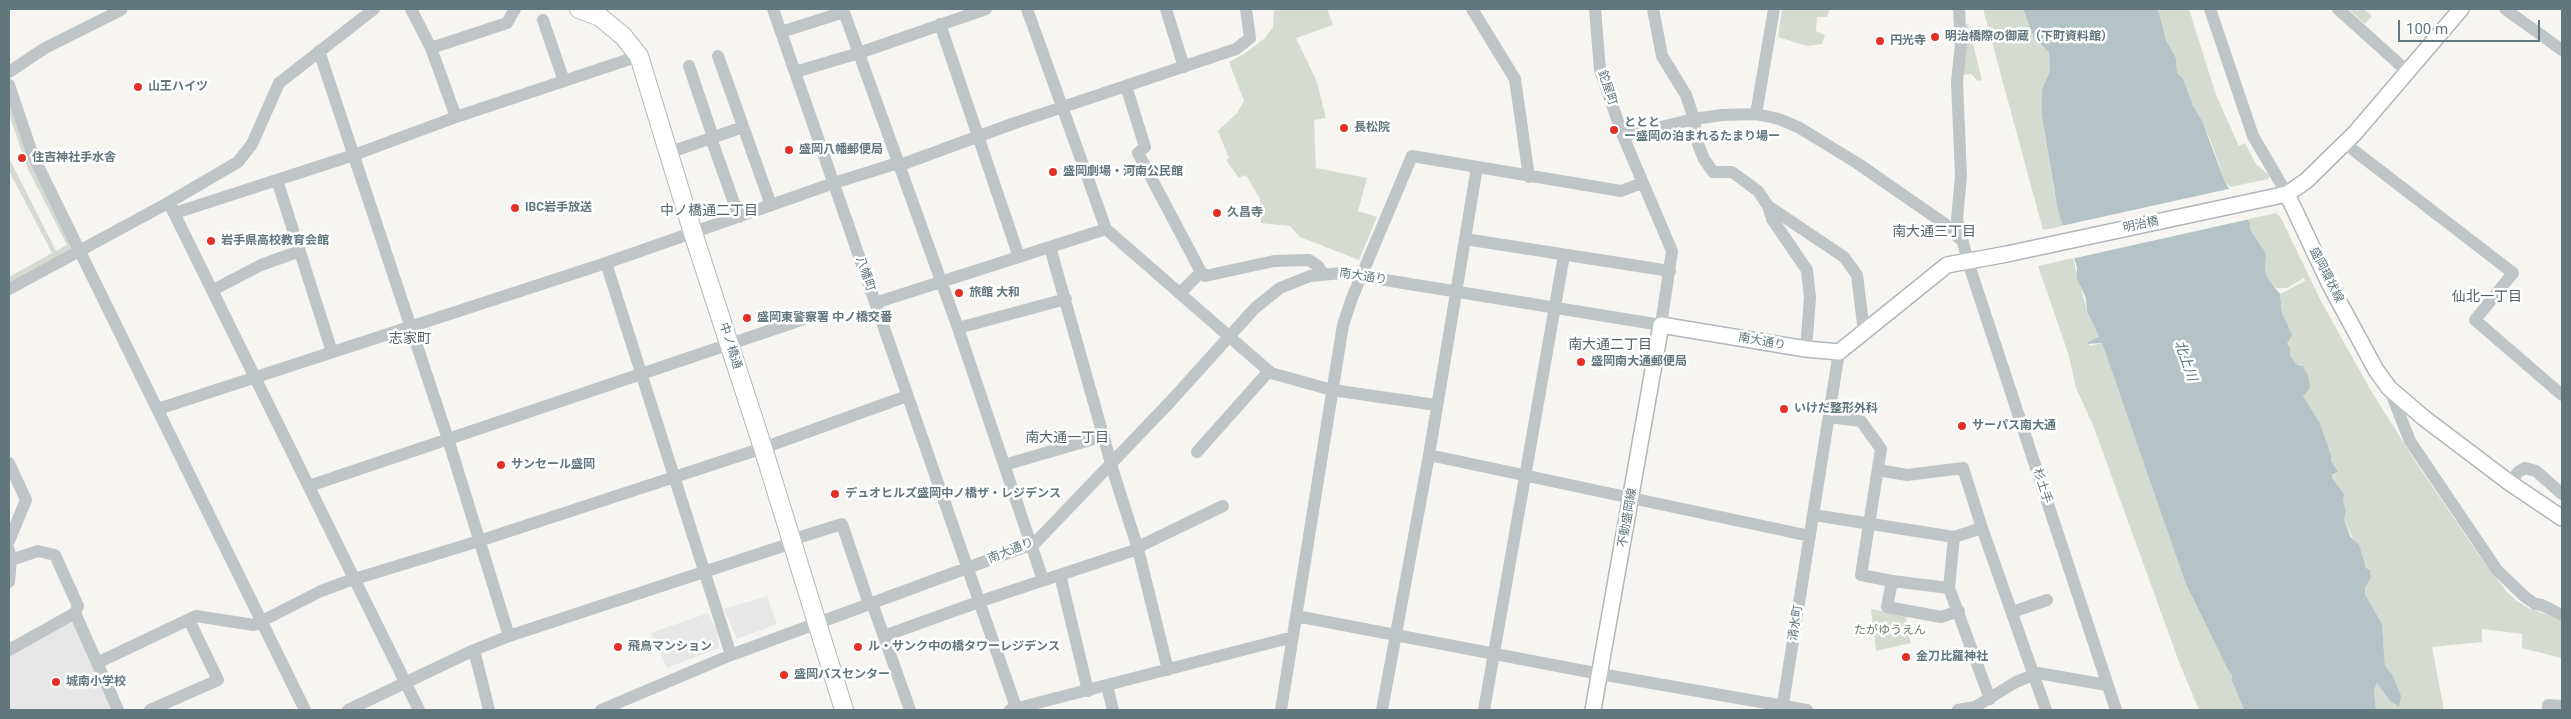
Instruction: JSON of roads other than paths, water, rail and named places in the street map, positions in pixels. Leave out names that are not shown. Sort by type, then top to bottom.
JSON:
[{"type":"highway","name":"中ノ橋通","points":[[582,9],[600,17],[623,36],[639,56],[844,710]]},
{"type":"main road","points":[[2280,195],[2306,181],[2355,132],[2461,9]]},
{"type":"main road","name":"明治橋","points":[[1968,262],[2280,195]]},
{"type":"main road","name":"盛岡環状線","points":[[2280,195],[2376,370],[2389,388],[2407,406],[2510,483],[2562,518]]},
{"type":"main road","points":[[1839,352],[1947,265],[1968,262]]},
{"type":"main road","name":"南大通り","points":[[1661,325],[1806,349],[1839,352]]},
{"type":"main road","name":"不動盛岡線","points":[[1593,710],[1661,325]]},
{"type":"street","points":[[9,289],[80,252],[172,208],[238,162],[252,144],[279,83],[374,9]]},
{"type":"street","points":[[411,9],[431,48],[456,117]]},
{"type":"street","points":[[431,48],[507,23],[515,9]]},
{"type":"street","name":"八幡町","points":[[773,9],[980,602],[1015,710]]},
{"type":"street","points":[[795,72],[859,54],[986,9]]},
{"type":"street","points":[[1027,9],[1106,229],[1269,371],[1332,390],[1436,405]]},
{"type":"street","points":[[1166,9],[1184,67]]},
{"type":"street","points":[[158,408],[606,263],[834,183],[898,163],[903,164],[1184,67],[1244,44],[1250,38],[1246,9]]},
{"type":"street","points":[[1472,9],[1515,79],[1529,176]]},
{"type":"street","name":"鉈屋町","points":[[1594,9],[1600,70],[1623,136],[1672,251],[1661,325]]},
{"type":"street","points":[[1654,9],[1662,56],[1686,95],[1694,119],[1698,144],[1704,159],[1713,172],[1732,172],[1758,192],[1768,206],[1772,219],[1807,270],[1810,298],[1806,349]]},
{"type":"street","points":[[1756,114],[1774,9]]},
{"type":"street","name":"杉土手","points":[[1959,9],[1961,44],[1957,82],[1961,176],[1957,219],[1968,262],[2116,710]]},
{"type":"street","points":[[2210,9],[2254,136],[2280,195]]},
{"type":"street","points":[[2338,9],[2408,72]]},
{"type":"street","points":[[2505,9],[2522,14],[2562,50]]},
{"type":"street","points":[[9,72],[45,48],[121,10]]},
{"type":"street","points":[[781,32],[844,10],[958,328],[1043,580]]},
{"type":"street","points":[[543,20],[564,81]]},
{"type":"street","points":[[940,24],[1019,257]]},
{"type":"street","points":[[319,51],[448,439],[509,636]]},
{"type":"street","points":[[172,208],[276,180],[354,155],[456,117],[639,56]]},
{"type":"street","points":[[718,56],[771,205]]},
{"type":"street","points":[[689,66],[739,217]]},
{"type":"street","points":[[9,85],[33,156],[305,710]]},
{"type":"street","points":[[1126,86],[1145,147],[1138,153],[1201,272],[1205,276],[1274,261],[1296,259],[1309,260],[1318,266],[1323,274]]},
{"type":"street","points":[[1623,136],[1694,119],[1756,114],[1780,119],[1798,126],[1857,163],[1945,224],[1963,244]]},
{"type":"street","points":[[668,153],[743,127]]},
{"type":"street","points":[[2343,142],[2513,274],[2475,320],[2562,395]]},
{"type":"street","points":[[1280,710],[1343,325],[1412,156],[1621,191],[1642,183]]},
{"type":"street","points":[[1382,710],[1429,455],[1477,167]]},
{"type":"street","points":[[276,180],[332,352]]},
{"type":"street","points":[[1768,206],[1844,257],[1857,275],[1864,332]]},
{"type":"street","points":[[172,208],[254,378],[420,710]]},
{"type":"street","points":[[1945,224],[1952,220],[1958,209]]},
{"type":"street","points":[[875,303],[1106,229]]},
{"type":"street","points":[[1465,239],[1670,271]]},
{"type":"street","points":[[1050,248],[1138,548],[1168,670]]},
{"type":"street","points":[[213,290],[261,265],[300,251]]},
{"type":"street","points":[[1484,710],[1564,254]]},
{"type":"street","points":[[606,263],[731,655]]},
{"type":"street","points":[[1180,293],[1201,272]]},
{"type":"street","name":"南大通り","points":[[601,710],[731,655],[1032,544],[1112,464],[1230,338],[1255,308],[1280,288],[1310,276],[1342,273],[1661,325]]},
{"type":"street","points":[[958,328],[1066,299]]},
{"type":"street","points":[[308,486],[730,346],[810,317]]},
{"type":"street","name":"清水町","points":[[1782,708],[1839,352]]},
{"type":"street","points":[[1197,452],[1269,371]]},
{"type":"street","points":[[2389,388],[2410,440],[2472,534],[2512,586],[2535,604],[2562,604]]},
{"type":"street","points":[[97,663],[196,616],[248,625],[261,621],[321,591],[763,448],[907,396]]},
{"type":"street","points":[[1830,417],[1861,420],[1881,449],[1862,575],[1892,581],[1949,588]]},
{"type":"street","points":[[1004,465],[1104,436]]},
{"type":"street","points":[[1429,455],[1631,500],[1810,536]]},
{"type":"street","points":[[9,463],[13,482],[26,500],[9,541]]},
{"type":"street","points":[[1878,470],[1907,475],[1963,468],[2032,675],[2046,710]]},
{"type":"street","points":[[2510,483],[2518,472],[2525,468],[2536,471],[2562,494]]},
{"type":"street","points":[[884,636],[1138,548],[1223,506]]},
{"type":"street","points":[[1814,515],[1954,537],[1982,528]]},
{"type":"street","points":[[348,710],[474,650],[509,636],[842,524],[910,710]]},
{"type":"street","points":[[1954,537],[1949,588],[1990,698]]},
{"type":"street","points":[[9,582],[10,555],[38,551],[55,555],[78,606],[75,613],[9,650]]},
{"type":"street","points":[[1060,575],[1088,691]]},
{"type":"street","points":[[1892,581],[1887,606],[1941,617],[1959,611]]},
{"type":"street","points":[[2012,612],[2047,600]]},
{"type":"street","points":[[2542,605],[2562,615]]},
{"type":"street","points":[[75,613],[118,710]]},
{"type":"street","points":[[1296,616],[1782,708],[1807,710]]},
{"type":"street","points":[[150,710],[218,680],[188,620]]},
{"type":"street","points":[[1015,710],[1293,637]]},
{"type":"street","points":[[474,650],[488,710]]},
{"type":"street","points":[[1958,710],[1975,707],[2038,673],[2107,685]]},
{"type":"street","points":[[1107,686],[1113,710]]},
{"type":"street","points":[[2548,710],[2548,705],[2562,706]]},
{"type":"water","name":"北上川","points":[[2023,9],[2158,9],[2166,40],[2176,58],[2177,73],[2183,78],[2193,106],[2202,121],[2225,182],[2250,223],[2250,229],[2264,250],[2266,257],[2265,271],[2268,279],[2280,294],[2282,313],[2292,335],[2287,344],[2290,347],[2290,355],[2296,364],[2303,366],[2309,378],[2310,389],[2303,396],[2320,423],[2331,455],[2331,461],[2338,472],[2332,475],[2332,478],[2344,494],[2343,501],[2346,510],[2344,519],[2350,536],[2359,545],[2366,568],[2370,570],[2371,578],[2365,588],[2365,594],[2382,624],[2385,666],[2393,676],[2401,696],[2399,707],[2390,701],[2377,683],[2374,690],[2376,710],[2244,710],[2232,681],[2232,675],[2185,582],[2102,343],[2088,344],[2088,342],[2099,337],[2087,311],[2086,298],[2077,279],[2077,267],[2058,211],[2042,117],[2042,89],[2050,71],[2049,52],[2034,38]]},
{"type":"place","name":"明治橋際の御蔵（下町資料館）","points":[[1935,37]]},
{"type":"place","name":"円光寺","points":[[1880,41]]},
{"type":"place","name":"山王ハイツ","points":[[138,87]]},
{"type":"place","name":"長松院","points":[[1344,128]]},
{"type":"place","name":"ととと ー盛岡の泊まれるたまり場ー","points":[[1614,130]]},
{"type":"place","name":"盛岡八幡郵便局","points":[[789,150]]},
{"type":"place","name":"住吉神社手水舎","points":[[22,158]]},
{"type":"place","name":"盛岡劇場・河南公民館","points":[[1053,172]]},
{"type":"place","name":"IBC岩手放送","points":[[515,208]]},
{"type":"place","name":"久昌寺","points":[[1217,213]]},
{"type":"place","name":"岩手県高校教育会館","points":[[211,241]]},
{"type":"place","name":"旅館 大和","points":[[959,293]]},
{"type":"place","name":"盛岡東警察署 中ノ橋交番","points":[[747,318]]},
{"type":"place","name":"盛岡南大通郵便局","points":[[1581,362]]},
{"type":"place","name":"いけだ整形外科","points":[[1784,409]]},
{"type":"place","name":"サーパス南大通","points":[[1962,426]]},
{"type":"place","name":"サンセール盛岡","points":[[501,465]]},
{"type":"place","name":"デュオヒルズ盛岡中ノ橋ザ・レジデンス","points":[[835,494]]},
{"type":"place","name":"飛鳥マンション","points":[[618,647]]},
{"type":"place","name":"ル・サンク中の橋タワーレジデンス","points":[[858,647]]},
{"type":"place","name":"金刀比羅神社","points":[[1906,657]]},
{"type":"place","name":"盛岡バスセンター","points":[[784,675]]},
{"type":"place","name":"城南小学校","points":[[56,682]]},
{"type":"district","name":"中ノ橋通二丁目","points":[[709,211]]},
{"type":"district","name":"南大通三丁目","points":[[1934,232]]},
{"type":"district","name":"仙北一丁目","points":[[2487,297]]},
{"type":"district","name":"志家町","points":[[410,339]]},
{"type":"district","name":"南大通二丁目","points":[[1610,345]]},
{"type":"district","name":"南大通一丁目","points":[[1067,438]]},
{"type":"park label","name":"たがゆうえん","points":[[1890,631]]}]
